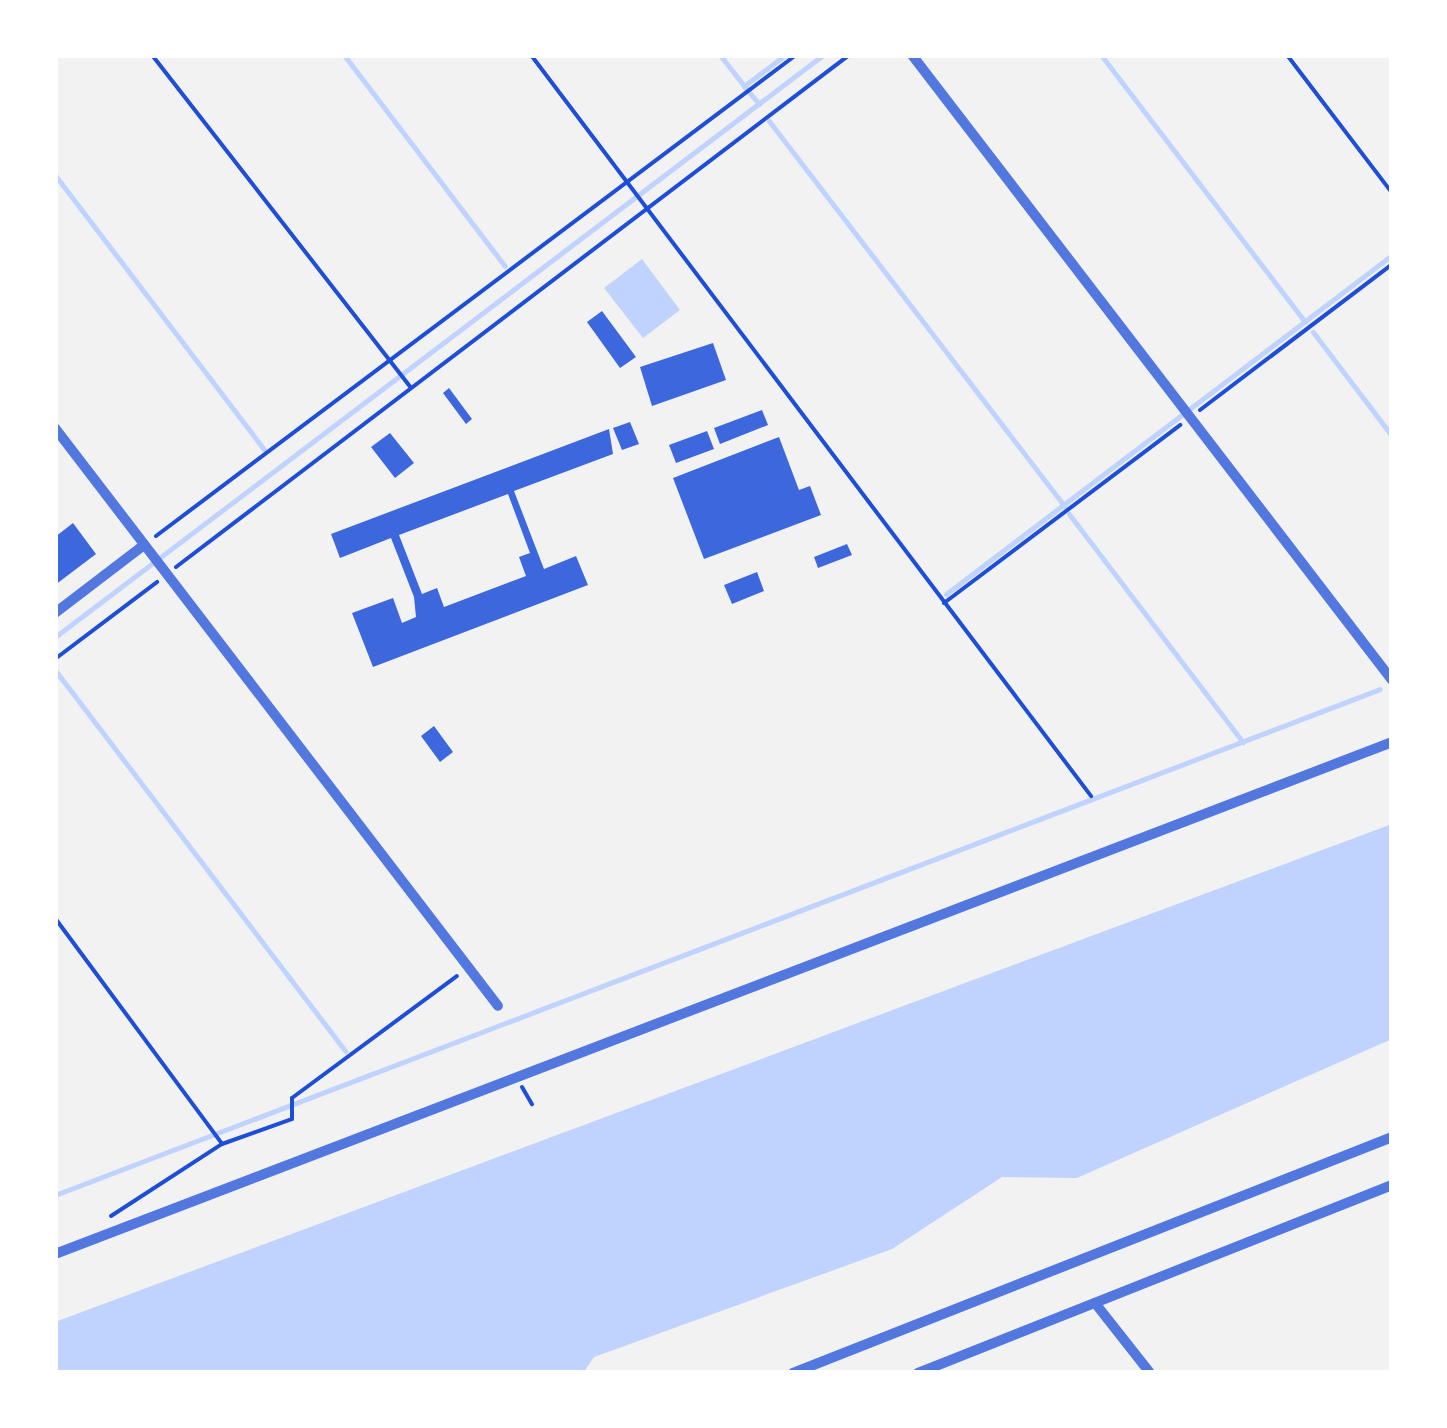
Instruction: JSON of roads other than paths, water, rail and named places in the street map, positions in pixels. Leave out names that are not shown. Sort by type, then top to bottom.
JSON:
[{"type":"street","points":[[912,55],[1392,680]]},
{"type":"street","points":[[55,428],[498,1006]]},
{"type":"street","points":[[55,613],[147,550]]},
{"type":"street","points":[[55,1254],[1392,742]]},
{"type":"street","points":[[793,1373],[1392,1137]]},
{"type":"street","points":[[918,1373],[1390,1189]]},
{"type":"street","points":[[1095,1303],[1150,1373]]},
{"type":"water","points":[[642,259],[680,310],[643,338],[604,288]]},
{"type":"water","points":[[1392,824],[1392,1039],[1077,1178],[1002,1177],[892,1249],[594,1357],[583,1373],[55,1373],[55,1322]]},
{"type":"waterway","points":[[344,55],[505,266]]},
{"type":"waterway","points":[[720,55],[744,86]]},
{"type":"waterway","points":[[759,104],[744,86],[785,55]]},
{"type":"waterway","points":[[55,637],[823,55]]},
{"type":"waterway","points":[[1101,55],[1305,322]]},
{"type":"waterway","points":[[769,121],[1064,506]]},
{"type":"waterway","points":[[55,175],[264,449]]},
{"type":"waterway","points":[[946,594],[1392,255]]},
{"type":"waterway","points":[[1313,332],[1392,436]]},
{"type":"waterway","points":[[1069,514],[1243,742]]},
{"type":"waterway","points":[[55,670],[345,1051]]},
{"type":"waterway","points":[[55,1195],[1380,689]]}]
